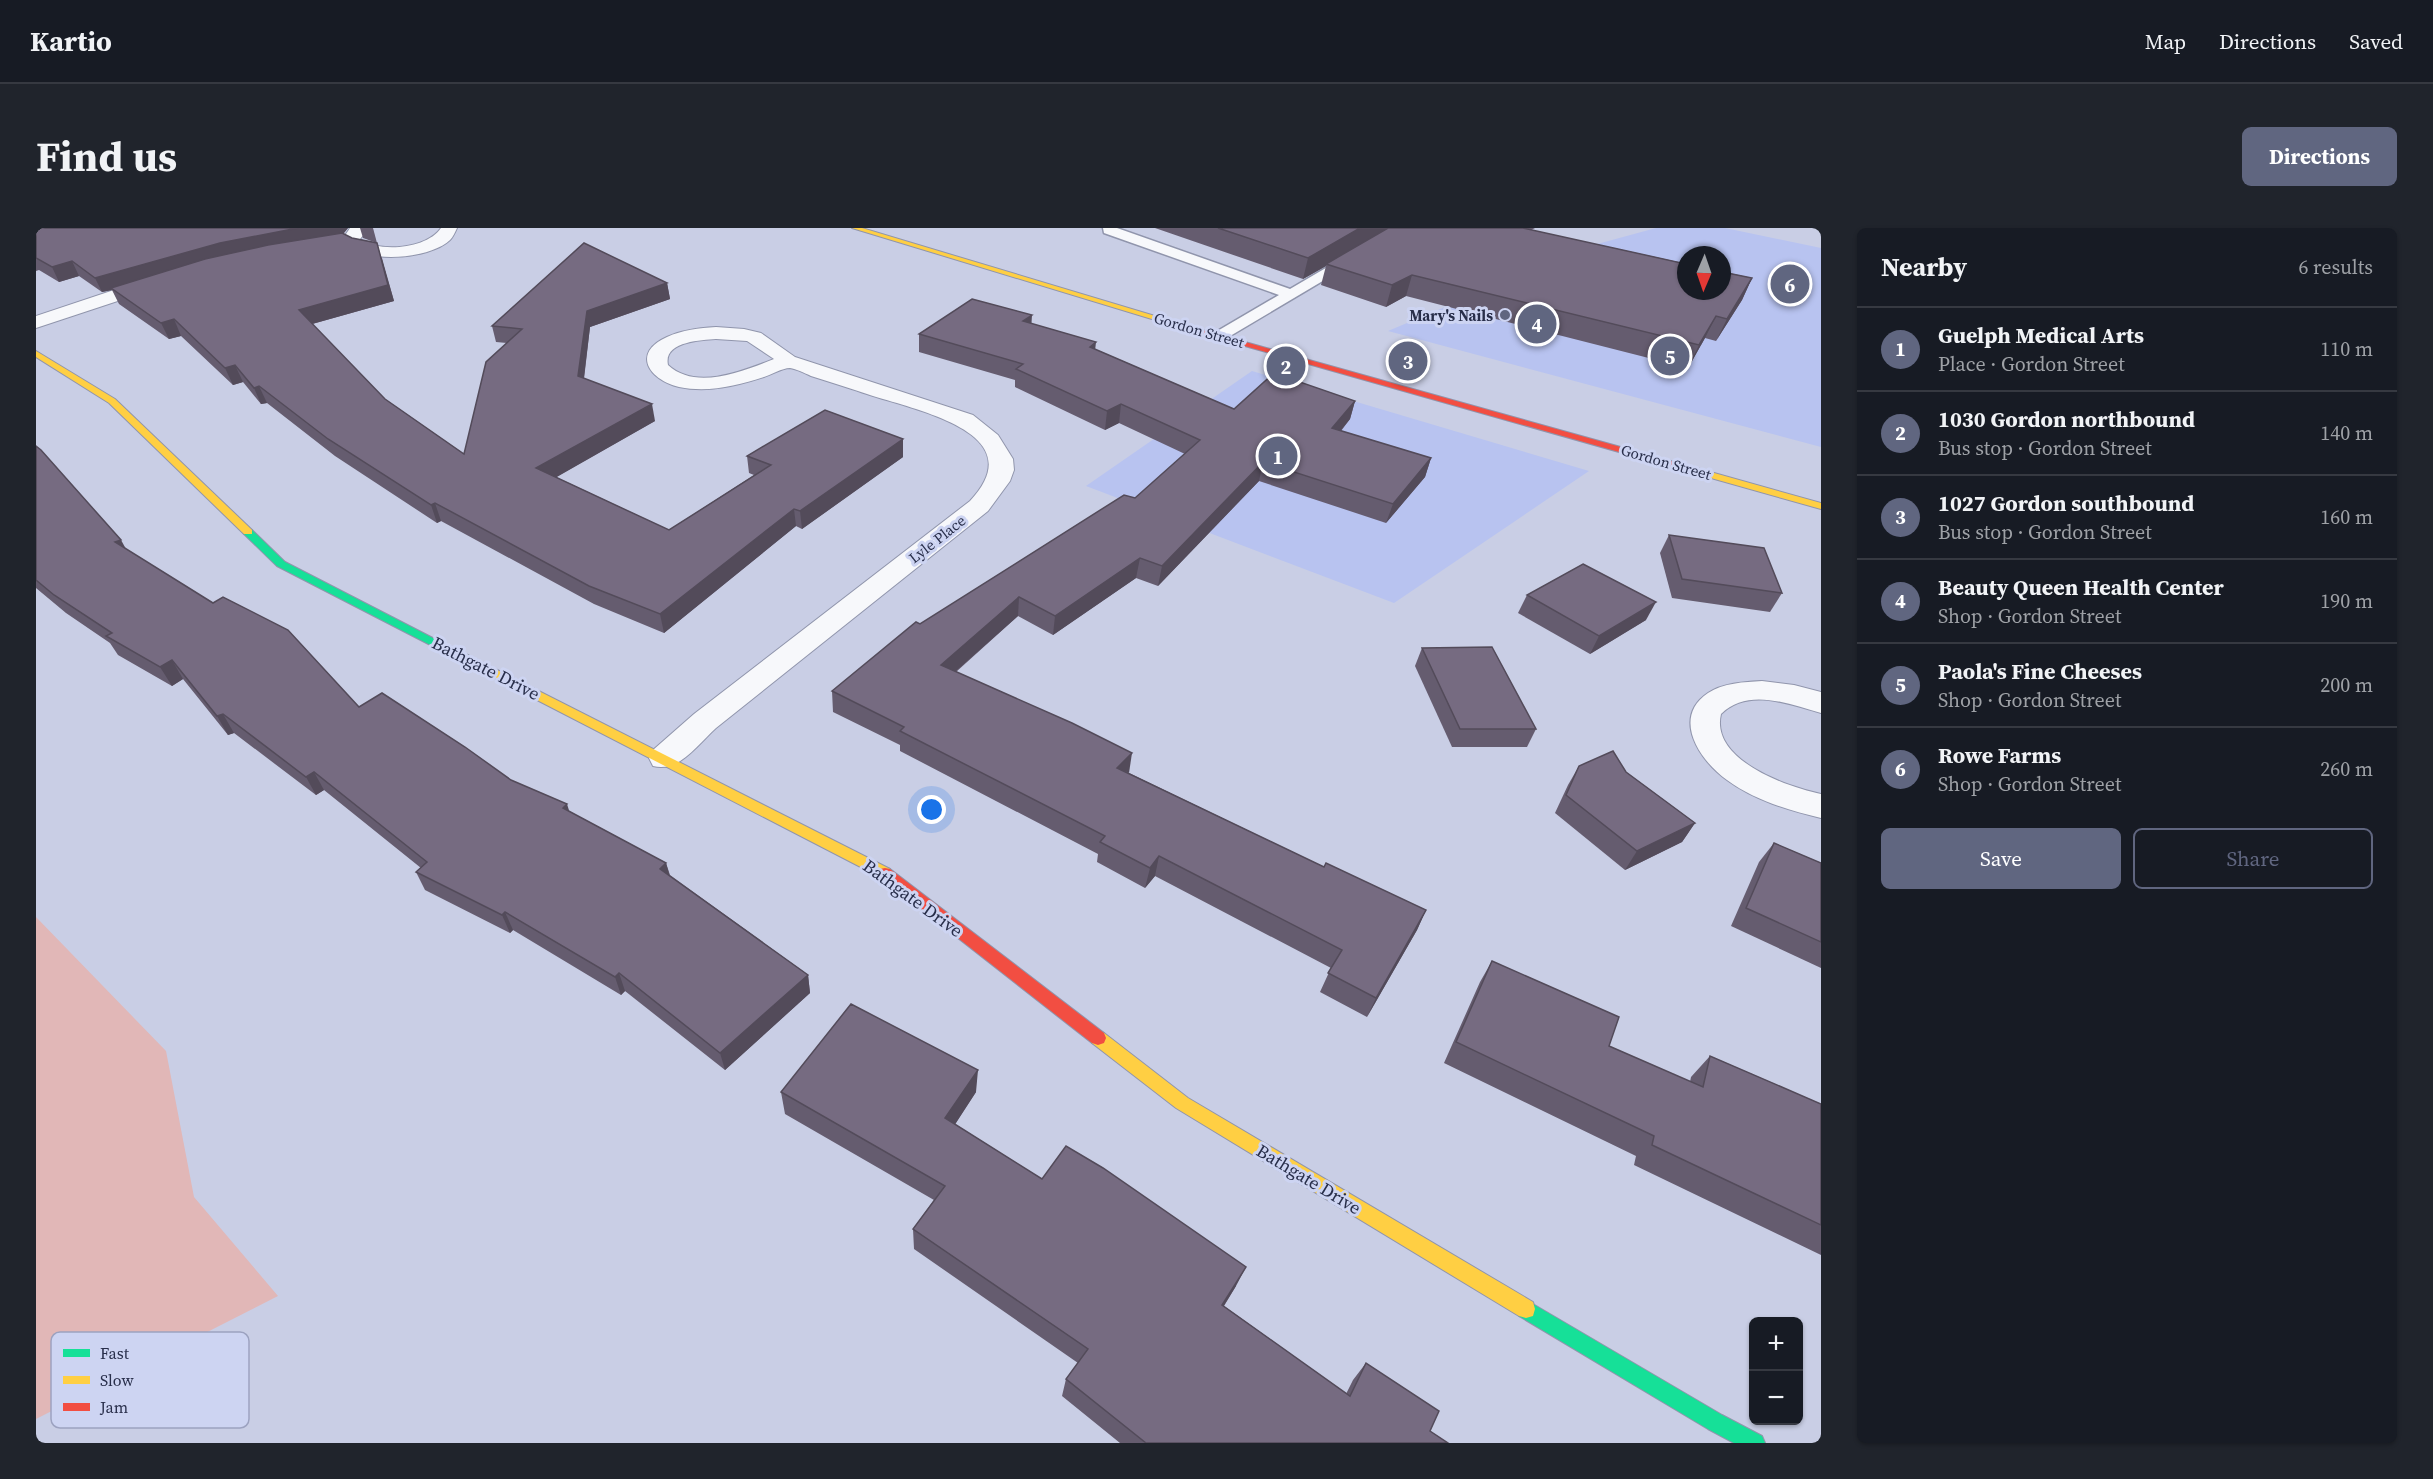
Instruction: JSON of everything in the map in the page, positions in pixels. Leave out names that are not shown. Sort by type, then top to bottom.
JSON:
[{"type":"street","points":[[331,243],[356,234],[355,245],[363,249],[376,252],[409,250],[437,241],[446,236],[449,228]]},
{"type":"street","name":"Gordon Street","points":[[855,228],[1220,337],[1821,506]]},
{"type":"street","points":[[36,322],[176,276]]},
{"type":"street","name":"Lyle Place","points":[[664,758],[705,721],[979,506],[995,491],[1002,476],[1002,460],[996,445],[983,431],[965,420],[788,361],[766,343],[755,338],[721,332],[684,337],[665,348],[656,359],[658,368],[666,375],[679,380],[714,383],[741,378],[788,361]]},
{"type":"street","name":"Bathgate Drive","points":[[36,353],[112,401],[281,564],[878,868],[1182,1103],[1715,1422],[1755,1443]]},
{"type":"street","points":[[1821,703],[1782,692],[1754,690],[1731,694],[1714,702],[1705,715],[1705,731],[1715,751],[1737,771],[1766,790],[1800,802],[1821,806]]},
{"type":"lane","points":[[1220,337],[1405,228]]},
{"type":"lane","points":[[1107,230],[1290,294]]},
{"type":"shaded area","points":[[1656,228],[1725,228],[1821,248],[1821,447],[1388,331],[1590,246]]},
{"type":"shaded area","points":[[1252,371],[1589,471],[1394,603],[1086,486]]},
{"type":"shaded area","points":[[36,917],[166,1051],[194,1197],[278,1296],[207,1332],[51,1332],[51,1411],[36,1419]]},
{"type":"building","points":[[36,228],[298,228],[220,243],[95,278],[72,261],[52,267],[36,258]]},
{"type":"building","points":[[1218,228],[1360,228],[1308,258]]},
{"type":"building","points":[[1388,228],[1523,228],[1677,262],[1677,300],[1731,300],[1731,274],[1752,278],[1727,319],[1716,316],[1699,345],[1412,275],[1392,285],[1326,264]]},
{"type":"building","points":[[342,233],[352,238],[377,243],[388,285],[299,310],[385,399],[464,454],[486,362],[522,329],[492,326],[584,243],[667,283],[587,311],[578,376],[652,404],[536,468],[669,530],[771,465],[747,456],[825,410],[903,439],[800,511],[794,509],[660,614],[589,586],[435,503],[431,505],[328,439],[259,386],[254,388],[235,365],[225,368],[174,319],[161,323],[111,288],[205,259],[268,245]]},
{"type":"building","points":[[972,299],[1032,315],[1023,321],[1096,342],[1090,347],[1234,409],[1274,373],[1355,401],[1332,428],[1431,458],[1393,504],[1263,462],[1162,566],[1140,558],[1055,616],[1019,597],[941,665],[1072,723],[1132,753],[1117,768],[1324,867],[1326,863],[1426,910],[1376,998],[1328,973],[1342,950],[1159,856],[1150,868],[1100,842],[1105,836],[900,731],[904,727],[832,691],[916,622],[920,624],[1124,495],[1135,498],[1200,440],[1121,404],[1107,411],[1016,369],[1023,364],[919,334]]},
{"type":"building","points":[[36,446],[121,540],[115,542],[213,603],[223,597],[288,630],[359,707],[382,693],[511,780],[567,804],[563,808],[666,863],[660,869],[808,975],[720,1053],[619,973],[615,977],[505,912],[502,915],[416,872],[427,862],[314,772],[306,777],[223,714],[217,716],[172,660],[160,667],[106,636],[112,633],[54,595],[36,580]]},
{"type":"building","points":[[1669,535],[1764,548],[1782,593],[1682,579]]},
{"type":"building","points":[[1583,564],[1656,602],[1599,636],[1527,595]]},
{"type":"building","points":[[1492,647],[1536,729],[1460,729],[1422,648]]},
{"type":"building","points":[[1613,751],[1626,772],[1695,823],[1637,851],[1566,795],[1579,766]]},
{"type":"building","points":[[1774,843],[1821,863],[1821,942],[1746,908]]},
{"type":"building","points":[[1492,961],[1619,1017],[1609,1046],[1703,1087],[1710,1056],[1821,1104],[1821,1225],[1652,1145],[1654,1136],[1456,1042]]},
{"type":"building","points":[[851,1004],[978,1070],[945,1118],[1042,1179],[1066,1146],[1103,1168],[1246,1267],[1222,1305],[1350,1396],[1366,1363],[1439,1411],[1430,1431],[1448,1443],[1146,1443],[1066,1379],[1088,1349],[913,1229],[945,1186],[781,1092]]},
{"type":"traffic: fast","points":[[248,532],[281,564],[450,650]]},
{"type":"traffic: fast","points":[[1526,1309],[1715,1422],[1755,1443]]},
{"type":"traffic: slow","points":[[855,228],[1191,328]]},
{"type":"traffic: slow","points":[[36,353],[112,401],[248,532]]},
{"type":"traffic: slow","points":[[1675,465],[1821,506]]},
{"type":"traffic: slow","points":[[450,650],[885,873]]},
{"type":"traffic: slow","points":[[1098,1038],[1182,1103],[1526,1309]]},
{"type":"traffic: jam","points":[[1191,328],[1675,465]]},
{"type":"traffic: jam","points":[[885,873],[1098,1038]]},
{"type":"place","name":"Rowe Farms","points":[[1790,284]]},
{"type":"place","name":"Mary's Nails","points":[[1505,315]]},
{"type":"place","name":"Beauty Queen Health Center","points":[[1537,324]]},
{"type":"place","name":"Paola's Fine Cheeses","points":[[1670,356]]},
{"type":"place","name":"1027 Gordon southbound","points":[[1408,361]]},
{"type":"place","name":"1030 Gordon northbound","points":[[1286,366]]},
{"type":"place","name":"Guelph Medical Arts","points":[[1278,456]]}]
